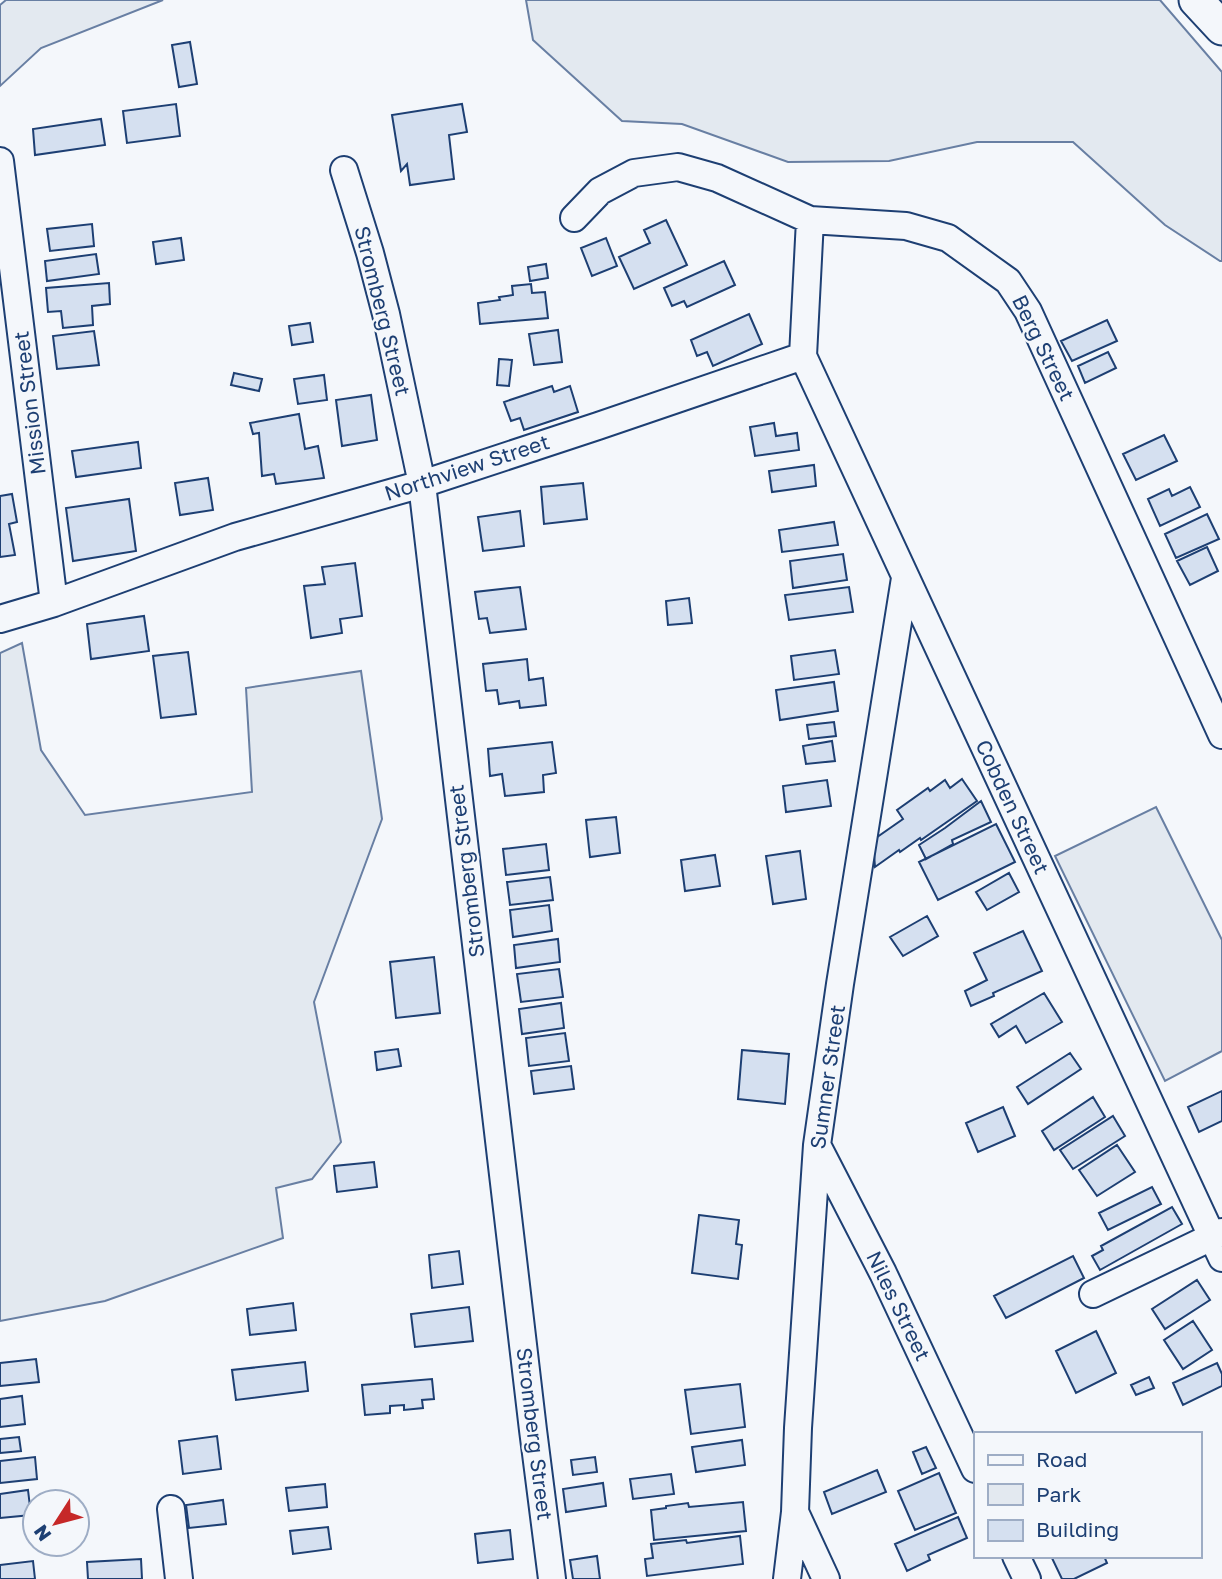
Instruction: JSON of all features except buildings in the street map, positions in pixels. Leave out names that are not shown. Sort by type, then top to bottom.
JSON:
[{"type":"street","points":[[1196,0],[1222,28]]},
{"type":"street","name":"Mission Street","points":[[0,162],[54,603]]},
{"type":"street","name":"Berg Street","points":[[574,218],[600,191],[634,173],[678,167],[716,178],[810,220],[906,226],[948,238],[1008,281],[1028,311],[1222,735]]},
{"type":"street","name":"Stromberg Street","points":[[344,170],[386,314],[422,484],[552,1579]]},
{"type":"street","points":[[803,356],[810,220]]},
{"type":"street","name":"Northview Street","points":[[0,619],[54,603],[235,537],[422,484],[803,356]]},
{"type":"street","name":"Cobden Street","points":[[803,356],[1219,1242]]},
{"type":"street","name":"Sumner Street","points":[[787,1579],[796,1512],[817,1145],[842,970],[905,578]]},
{"type":"street","name":"Niles Street","points":[[817,1145],[883,1273],[974,1467]]},
{"type":"street","points":[[1094,1294],[1219,1242]]},
{"type":"street","points":[[171,1509],[179,1579]]},
{"type":"street","points":[[796,1512],[826,1579]]},
{"type":"street","points":[[1017,1558],[1027,1579]]},
{"type":"green space","points":[[6,0],[163,0],[41,48],[0,86],[0,5]]},
{"type":"green space","points":[[526,0],[1160,0],[1222,72],[1222,261],[1165,225],[1073,142],[977,142],[889,161],[788,162],[682,124],[622,121],[533,40]]},
{"type":"green space","points":[[22,643],[41,750],[85,815],[252,792],[246,688],[361,671],[382,819],[314,1002],[341,1142],[312,1179],[276,1188],[283,1238],[105,1301],[0,1321],[0,653]]},
{"type":"green space","points":[[1156,807],[1222,940],[1222,1051],[1165,1081],[1055,856]]}]
